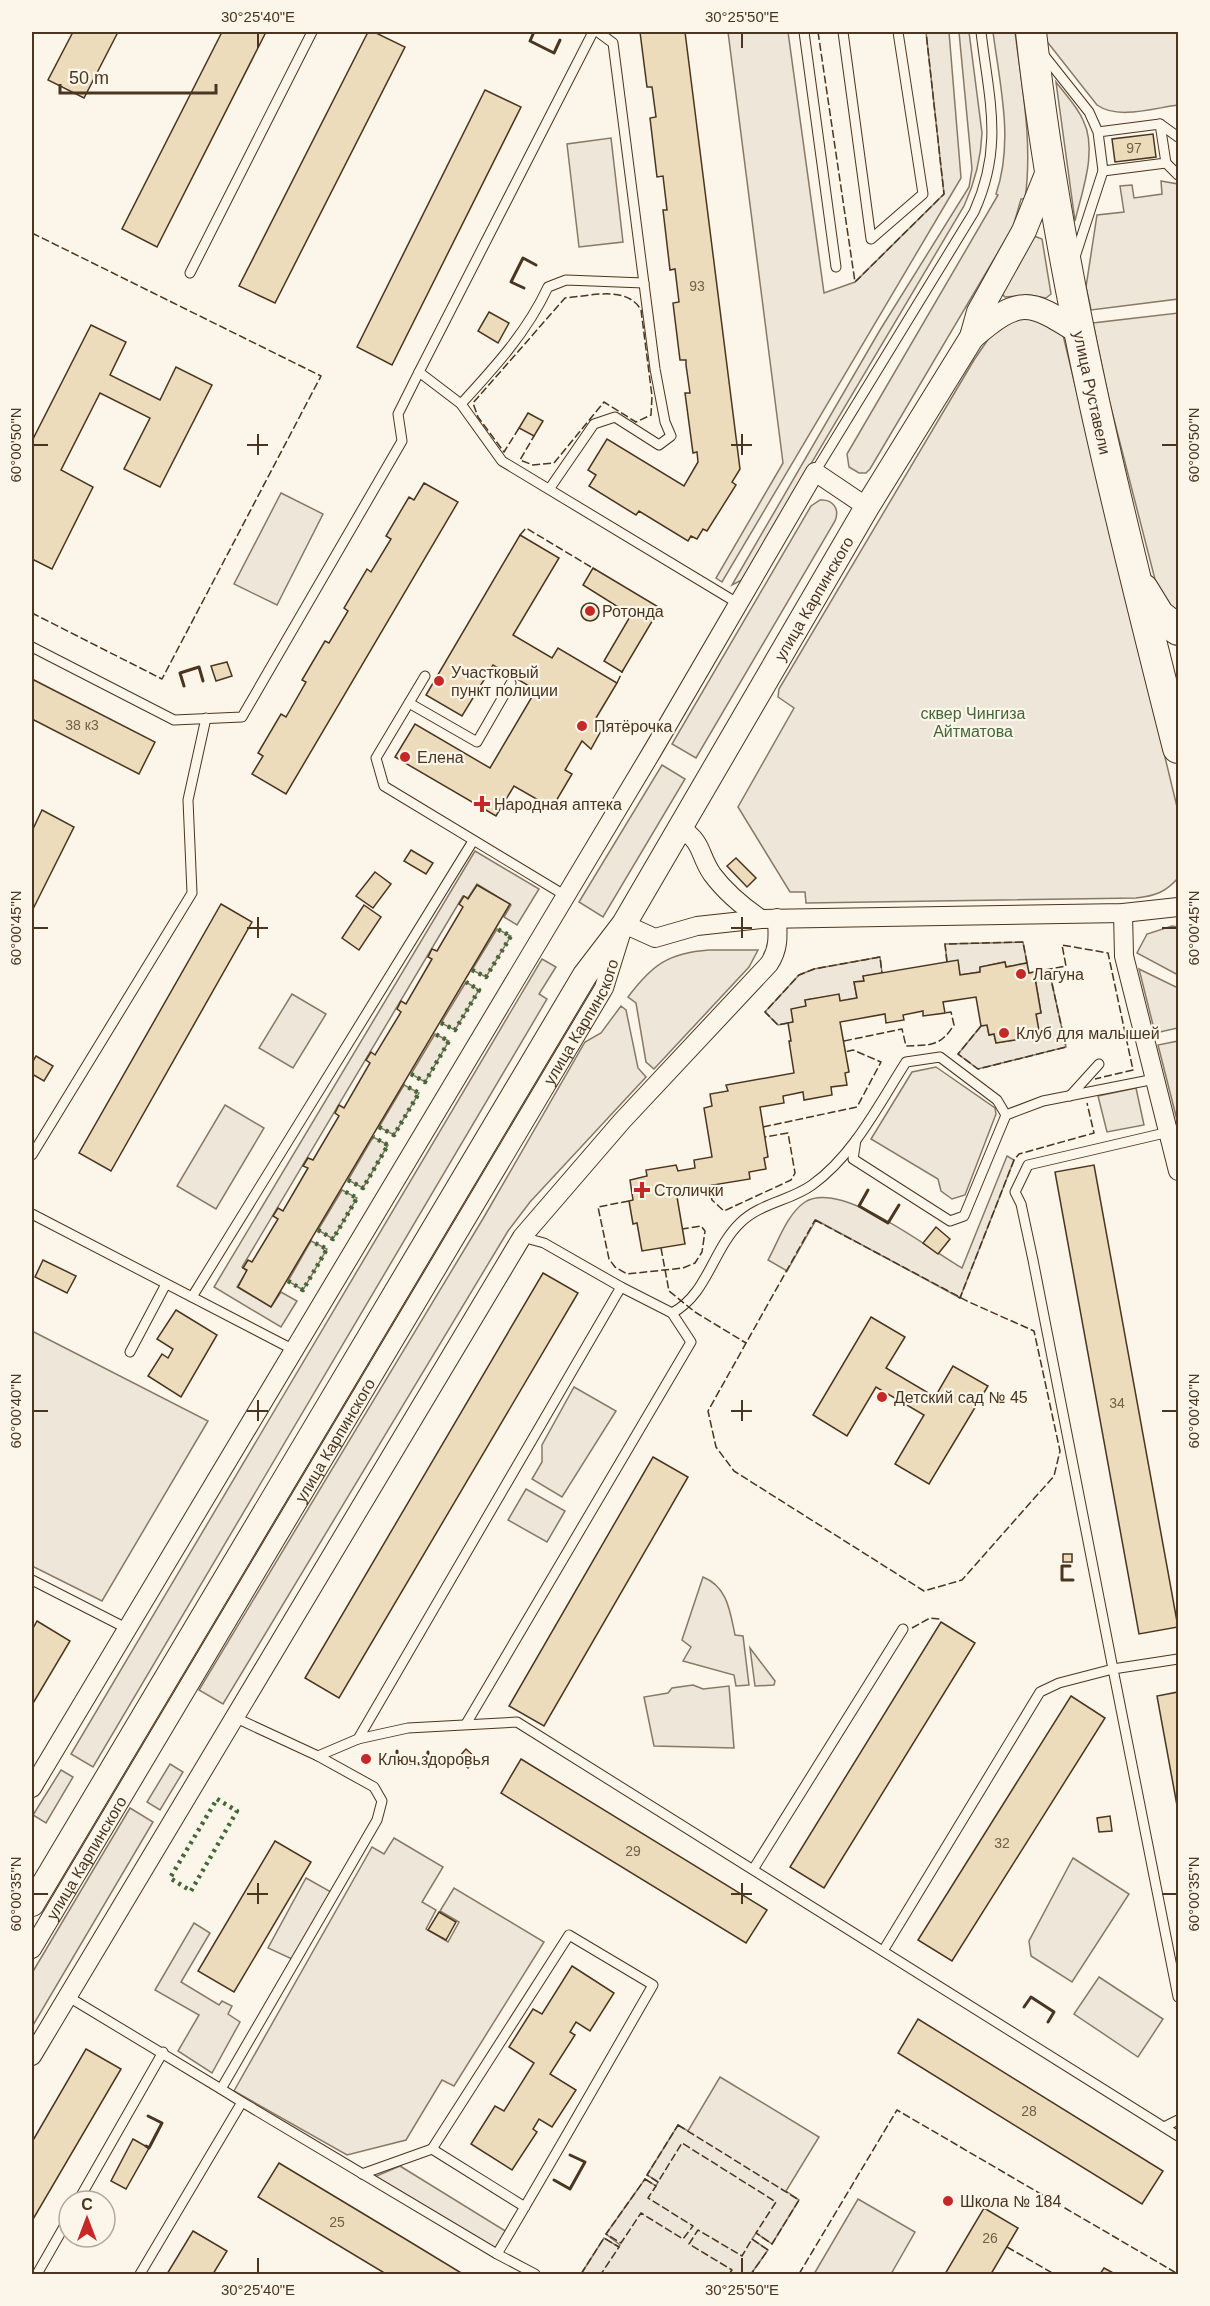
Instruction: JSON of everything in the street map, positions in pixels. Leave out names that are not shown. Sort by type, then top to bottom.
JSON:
[{"type":"main road","name":"улица Руставели","points":[[1031,36],[1067,280],[1135,576],[1179,748]]},
{"type":"main road","points":[[1135,576],[1159,615],[1179,630]]},
{"type":"street","name":"улица Карпинского","points":[[32,1904],[585,975],[624,924],[867,507],[972,337],[979,312],[1024,231],[1049,169]]},
{"type":"street","name":"улица Карпинского","points":[[972,337],[998,314],[1012,308],[1028,306],[1042,309],[1079,332]]},
{"type":"street","points":[[32,1788],[566,896],[816,472],[867,507]]},
{"type":"street","points":[[32,2056],[522,1237],[622,1121],[770,964],[778,943],[769,918],[724,890],[710,871],[695,838],[681,828]]},
{"type":"street","points":[[624,924],[655,938],[697,926],[769,918],[1123,913],[1179,907]]},
{"type":"street","points":[[1123,913],[1124,956],[1179,1171]]},
{"type":"street","name":"улица Карпинского","points":[[32,1949],[604,988],[624,924]]},
{"type":"lane","points":[[190,273],[312,32]]},
{"type":"lane","points":[[32,648],[174,720],[242,717],[402,441],[398,414],[593,32]]},
{"type":"lane","points":[[550,488],[594,424],[615,417],[658,445],[671,436],[665,422],[655,369],[613,44],[598,32]]},
{"type":"lane","points":[[804,32],[836,267]]},
{"type":"lane","points":[[843,32],[871,239],[923,194],[898,32]]},
{"type":"lane","points":[[816,472],[968,222],[986,188],[993,153],[993,132],[981,32]]},
{"type":"lane","points":[[1031,36],[1089,112],[1098,132],[1103,171],[1067,280]]},
{"type":"lane","points":[[1098,132],[1160,124],[1179,137]]},
{"type":"lane","points":[[1160,124],[1166,163],[1179,175]]},
{"type":"lane","points":[[1103,171],[1166,163]]},
{"type":"lane","points":[[461,404],[504,357],[535,314],[548,287],[566,280],[644,283]]},
{"type":"lane","points":[[419,372],[461,404],[502,461],[739,604]]},
{"type":"lane","points":[[425,676],[376,758],[384,786],[473,842],[566,896]]},
{"type":"lane","points":[[409,703],[477,742],[511,684]]},
{"type":"lane","points":[[32,1155],[192,893],[188,800],[206,718]]},
{"type":"lane","points":[[192,1298],[473,842]]},
{"type":"lane","points":[[672,1313],[687,1305],[738,1224],[756,1210],[811,1186],[856,1140],[906,1062],[940,1058],[997,1100],[1006,1115]]},
{"type":"lane","points":[[1070,1096],[1099,1064]]},
{"type":"lane","points":[[856,1140],[854,1159],[950,1221],[964,1216],[1006,1115],[1043,1101],[1155,1079]]},
{"type":"lane","points":[[1169,1132],[1028,1165],[1015,1192],[1021,1204],[1033,1260],[1179,1997]]},
{"type":"lane","points":[[32,1214],[294,1350]]},
{"type":"lane","points":[[466,1724],[691,1342],[672,1313],[544,1243],[522,1237]]},
{"type":"lane","points":[[130,1352],[166,1284]]},
{"type":"lane","points":[[358,1738],[621,1287]]},
{"type":"lane","points":[[32,1580],[126,1628]]},
{"type":"lane","points":[[754,1868],[903,1629]]},
{"type":"lane","points":[[883,1951],[1040,1692],[1059,1683],[1113,1669],[1179,1659]]},
{"type":"lane","points":[[221,2089],[370,1835],[382,1801],[374,1786],[318,1756],[236,1718]]},
{"type":"lane","points":[[318,1756],[358,1738],[408,1728],[517,1722],[754,1868],[1179,2136]]},
{"type":"lane","points":[[362,2174],[432,2149],[568,1935],[653,1984],[497,2254]]},
{"type":"lane","points":[[67,1996],[362,2174],[535,2274]]},
{"type":"lane","points":[[85,2189],[163,2052]]},
{"type":"lane","points":[[140,2274],[242,2102]]},
{"type":"lane","points":[[1164,2127],[1179,2120]]},
{"type":"lane","points":[[432,2149],[525,2207]]},
{"type":"lane","points":[[37,2274],[57,2239]]},
{"type":"green space","points":[[728,32],[788,32],[824,293],[855,282],[944,194],[926,32],[949,32],[961,178],[722,582],[716,578],[783,463]]},
{"type":"green space","points":[[959,32],[969,32],[982,133],[979,162],[968,197],[742,580],[732,585],[880,330],[969,187],[972,169]]},
{"type":"green space","points":[[993,32],[1015,32],[1027,136],[1025,199],[1021,199],[1013,227],[870,469],[866,473],[859,473],[849,467],[847,454],[998,195],[996,194],[1004,154],[1005,134],[1002,93]]},
{"type":"green space","points":[[1045,32],[1178,32],[1178,105],[1115,112],[1097,105],[1045,39]]},
{"type":"green space","points":[[1056,82],[1080,115],[1089,144],[1085,184],[1075,221]]},
{"type":"green space","points":[[611,138],[623,242],[579,247],[567,144]]},
{"type":"green space","points":[[1161,181],[1178,184],[1178,299],[1091,310],[1086,287],[1097,215],[1124,212],[1120,186],[1132,185],[1134,198],[1162,194]]},
{"type":"green space","points":[[1034,236],[1042,239],[1051,294],[1046,298],[1029,295],[1005,297],[1002,294]]},
{"type":"green space","name":"сквер Чингиза Айтматова","points":[[1028,313],[1063,335],[1178,811],[1178,878],[1160,893],[1136,898],[806,903],[805,892],[790,892],[738,807],[794,708],[778,697],[779,689],[974,360],[1000,322]]},
{"type":"green space","points":[[1178,313],[1178,618],[1159,595],[1109,400],[1093,323]]},
{"type":"green space","points":[[281,493],[323,514],[277,605],[234,584]]},
{"type":"green space","points":[[820,500],[832,503],[837,513],[835,521],[696,758],[672,744],[811,506]]},
{"type":"green space","points":[[662,765],[685,779],[603,917],[579,902]]},
{"type":"green space","points":[[475,851],[539,889],[517,925],[504,917],[511,905],[477,884],[468,898],[463,896],[242,1267],[247,1271],[237,1287],[271,1307],[281,1292],[297,1301],[281,1327],[214,1287]]},
{"type":"green space","points":[[1172,926],[1178,927],[1178,975],[1137,953],[1147,934]]},
{"type":"green space","points":[[497,929],[511,936],[486,977],[472,970]]},
{"type":"green space","points":[[1023,942],[1027,963],[1006,967],[1005,962],[980,967],[980,972],[960,975],[958,961],[947,962],[945,944]]},
{"type":"green space","points":[[709,950],[758,950],[749,967],[654,1069],[646,1062],[636,1003],[628,997],[653,969],[662,963],[682,954]]},
{"type":"green space","points":[[880,957],[882,973],[863,976],[864,981],[854,982],[857,998],[840,1001],[839,995],[805,1000],[806,1006],[793,1022],[778,1025],[765,1012],[799,975],[814,969]]},
{"type":"green space","points":[[542,959],[556,967],[539,994],[547,999],[93,1767],[71,1754]]},
{"type":"green space","points":[[1139,969],[1178,988],[1178,1028],[1155,1033]]},
{"type":"green space","points":[[1049,970],[1066,1047],[978,1069],[958,1054],[981,1026],[987,1025],[989,1035],[994,1034],[996,1043],[1039,1036],[1036,1014],[1041,1013],[1034,972]]},
{"type":"green space","points":[[466,982],[479,990],[455,1030],[441,1023]]},
{"type":"green space","points":[[292,994],[326,1014],[293,1068],[259,1048]]},
{"type":"green space","points":[[621,1006],[626,1010],[638,1068],[646,1077],[530,1202],[508,1231],[223,1704],[199,1690],[484,1217],[585,1042],[601,1033]]},
{"type":"green space","points":[[435,1034],[449,1041],[425,1082],[411,1074]]},
{"type":"green space","points":[[1178,1041],[1178,1124],[1158,1045]]},
{"type":"green space","points":[[936,1067],[995,1108],[996,1114],[965,1195],[952,1199],[941,1191],[938,1179],[871,1139],[912,1072]]},
{"type":"green space","points":[[404,1085],[419,1093],[394,1135],[379,1127]]},
{"type":"green space","points":[[1136,1088],[1144,1125],[1107,1132],[1098,1096]]},
{"type":"green space","points":[[225,1105],[264,1128],[216,1209],[177,1186]]},
{"type":"green space","points":[[373,1137],[388,1145],[363,1188],[348,1180]]},
{"type":"green space","points":[[1007,1156],[1014,1160],[960,1298],[816,1220],[787,1271],[768,1260],[793,1214],[805,1202],[821,1197],[840,1200],[862,1208],[908,1233],[962,1268]]},
{"type":"green space","points":[[342,1190],[357,1198],[333,1239],[318,1230]]},
{"type":"green space","points":[[311,1241],[327,1249],[303,1290],[288,1281]]},
{"type":"green space","points":[[32,1331],[208,1421],[102,1601],[32,1566]]},
{"type":"green space","points":[[574,1387],[616,1411],[562,1497],[532,1479],[542,1462],[542,1445]]},
{"type":"green space","points":[[526,1489],[565,1511],[547,1542],[508,1520]]},
{"type":"green space","points":[[703,1577],[711,1581],[723,1594],[735,1635],[743,1636],[749,1685],[736,1686],[734,1675],[683,1661],[691,1647],[682,1640]]},
{"type":"green space","points":[[750,1648],[775,1681],[774,1685],[755,1686]]},
{"type":"green space","points":[[693,1685],[703,1689],[729,1686],[734,1748],[654,1746],[644,1697],[668,1693],[672,1688]]},
{"type":"green space","points":[[170,1764],[183,1772],[160,1810],[147,1802]]},
{"type":"green space","points":[[61,1770],[73,1777],[46,1823],[33,1815]]},
{"type":"green space","points":[[130,1808],[153,1822],[32,2027],[32,1973]]},
{"type":"green space","points":[[394,1838],[443,1867],[422,1902],[436,1910],[426,1929],[448,1942],[459,1922],[440,1911],[454,1888],[544,1942],[454,2086],[442,2080],[406,2140],[347,2155],[234,2091],[372,1847],[384,1854]]},
{"type":"green space","points":[[1073,1858],[1129,1894],[1072,1982],[1031,1956],[1029,1941]]},
{"type":"green space","points":[[306,1878],[331,1892],[292,1959],[268,1948]]},
{"type":"green space","points":[[194,1923],[210,1933],[181,1982],[219,2005],[222,2001],[232,2006],[228,2014],[240,2022],[212,2073],[178,2051],[199,2015],[155,1990]]},
{"type":"green space","points":[[1099,1977],[1163,2019],[1138,2057],[1074,2014]]},
{"type":"green space","points":[[720,2077],[819,2137],[786,2191],[799,2200],[772,2244],[756,2233],[752,2239],[768,2250],[751,2274],[581,2274],[604,2238],[619,2247],[620,2245],[606,2234],[645,2179],[656,2186],[658,2182],[647,2175],[678,2125],[688,2131]]},
{"type":"green space","points":[[400,2166],[507,2232],[495,2249],[374,2177]]},
{"type":"green space","points":[[858,2199],[915,2232],[891,2274],[814,2274]]},
{"type":"building","points":[[73,32],[118,32],[84,98],[48,80]]},
{"type":"building","points":[[222,32],[266,32],[157,247],[122,229]]},
{"type":"building","points":[[368,32],[374,32],[405,47],[275,303],[239,286]]},
{"type":"building","points":[[640,32],[685,32],[740,469],[732,482],[736,485],[707,531],[703,529],[697,539],[691,536],[688,541],[639,511],[636,515],[589,486],[596,475],[588,470],[607,439],[684,486],[698,462],[697,452],[693,453],[685,393],[690,393],[686,360],[680,360],[673,303],[679,302],[675,269],[670,270],[663,210],[667,210],[663,176],[657,177],[650,118],[656,117],[652,87],[647,87]]},
{"type":"building","points":[[485,90],[521,107],[392,365],[357,347]]},
{"type":"building","points":[[1153,134],[1156,157],[1115,162],[1112,139]]},
{"type":"building","points":[[489,312],[509,323],[498,343],[478,331]]},
{"type":"building","points":[[91,325],[126,342],[110,375],[160,400],[176,367],[212,385],[160,487],[124,469],[150,418],[100,393],[61,470],[93,487],[52,569],[32,559],[32,441]]},
{"type":"building","points":[[528,413],[543,421],[534,436],[519,428]]},
{"type":"building","points":[[424,483],[458,502],[286,794],[252,774],[263,756],[258,753],[281,714],[286,717],[306,682],[302,680],[325,641],[329,643],[348,611],[344,608],[367,569],[371,572],[391,539],[386,536],[409,497],[414,500]]},
{"type":"building","points":[[520,535],[559,558],[513,635],[552,658],[558,648],[617,683],[596,718],[606,722],[591,749],[582,741],[565,770],[572,774],[552,808],[514,786],[496,816],[395,757],[415,724],[490,768],[536,690],[493,665],[462,716],[426,695]]},
{"type":"building","points":[[593,568],[660,608],[622,672],[604,661],[631,615],[583,585]]},
{"type":"building","name":"Ротонда","points":[[590,603],[596,606],[599,612],[596,618],[590,621],[584,618],[581,612],[584,606]]},
{"type":"building","points":[[227,662],[232,676],[216,681],[211,666]]},
{"type":"building","points":[[32,679],[155,742],[139,774],[32,719]]},
{"type":"building","points":[[42,810],[74,827],[32,911],[32,831]]},
{"type":"building","points":[[411,850],[433,863],[426,874],[404,861]]},
{"type":"building","points":[[736,858],[756,878],[747,887],[727,866]]},
{"type":"building","points":[[375,872],[391,884],[373,908],[356,896]]},
{"type":"building","points":[[477,885],[510,904],[271,1307],[238,1287],[247,1270],[243,1268],[248,1260],[252,1262],[278,1219],[273,1216],[278,1208],[283,1211],[308,1168],[303,1166],[308,1158],[313,1160],[339,1116],[335,1113],[339,1105],[344,1108],[370,1063],[366,1060],[371,1052],[375,1055],[401,1012],[397,1009],[401,1001],[406,1004],[432,959],[428,957],[432,949],[437,951],[463,907],[459,904],[464,896],[468,899]]},
{"type":"building","points":[[221,904],[252,922],[111,1171],[79,1153]]},
{"type":"building","points":[[364,905],[381,917],[359,950],[342,938]]},
{"type":"building","points":[[958,960],[960,975],[980,972],[980,967],[1005,962],[1006,967],[1027,963],[1029,973],[1034,972],[1041,1013],[1036,1014],[1040,1036],[996,1043],[994,1034],[989,1035],[987,1025],[981,1026],[976,997],[943,1002],[945,1013],[923,1016],[923,1011],[903,1015],[904,1020],[886,1023],[885,1014],[840,1022],[849,1072],[845,1073],[847,1085],[831,1087],[832,1095],[804,1100],[803,1092],[783,1096],[784,1103],[760,1107],[768,1157],[764,1158],[766,1169],[749,1172],[750,1179],[676,1191],[685,1244],[642,1251],[637,1223],[633,1224],[629,1201],[633,1200],[630,1180],[647,1176],[646,1170],[676,1165],[678,1171],[695,1168],[694,1160],[712,1157],[704,1108],[712,1106],[710,1094],[728,1091],[726,1085],[794,1073],[788,1023],[793,1022],[791,1009],[806,1006],[805,1000],[839,994],[840,1001],[857,998],[854,982],[864,981],[863,976]]},
{"type":"building","points":[[36,1056],[53,1066],[44,1081],[32,1074],[32,1063]]},
{"type":"building","points":[[1094,1165],[1178,1627],[1139,1634],[1055,1172]]},
{"type":"building","points":[[936,1227],[950,1239],[938,1254],[923,1243]]},
{"type":"building","points":[[43,1260],[76,1276],[67,1293],[35,1277]]},
{"type":"building","points":[[543,1273],[578,1293],[339,1698],[305,1678]]},
{"type":"building","points":[[176,1310],[217,1335],[181,1397],[148,1376],[162,1354],[168,1358],[173,1349],[157,1339]]},
{"type":"building","points":[[871,1317],[905,1337],[886,1368],[935,1397],[953,1366],[988,1386],[929,1484],[895,1464],[924,1415],[876,1387],[847,1436],[813,1415]]},
{"type":"building","points":[[653,1457],[688,1477],[544,1726],[509,1706]]},
{"type":"building","points":[[1063,1554],[1072,1554],[1072,1562],[1063,1562]]},
{"type":"building","points":[[37,1621],[70,1641],[32,1705],[32,1630]]},
{"type":"building","points":[[941,1622],[975,1643],[824,1888],[790,1867]]},
{"type":"building","points":[[1178,1692],[1178,1811],[1157,1696]]},
{"type":"building","points":[[1071,1696],[1105,1718],[952,1961],[918,1940]]},
{"type":"building","points":[[466,1749],[476,1758],[468,1768],[457,1759]]},
{"type":"building","name":"Ключ здоровья","points":[[366,1756],[370,1760],[366,1764],[362,1760]]},
{"type":"building","points":[[521,1759],[767,1910],[746,1943],[501,1793]]},
{"type":"building","points":[[1110,1816],[1112,1831],[1099,1832],[1097,1818]]},
{"type":"building","points":[[275,1841],[311,1862],[234,1992],[198,1971]]},
{"type":"building","points":[[439,1912],[456,1922],[446,1940],[428,1930]]},
{"type":"building","points":[[572,1966],[614,1993],[590,2031],[576,2022],[570,2032],[575,2035],[550,2074],[576,2090],[552,2127],[539,2119],[533,2129],[537,2132],[512,2170],[471,2144],[495,2106],[504,2111],[534,2063],[509,2047],[533,2009],[542,2014]]},
{"type":"building","points":[[918,2019],[1163,2171],[1142,2204],[898,2053]]},
{"type":"building","points":[[86,2049],[121,2069],[32,2221],[32,2142]]},
{"type":"building","points":[[133,2139],[149,2148],[126,2189],[111,2181]]},
{"type":"building","points":[[279,2163],[463,2274],[386,2274],[258,2197]]},
{"type":"building","points":[[984,2208],[1018,2228],[991,2274],[945,2274]]},
{"type":"building","points":[[193,2231],[227,2251],[213,2274],[167,2274]]},
{"type":"building","points":[[1104,2268],[1115,2274],[1100,2274]]},
{"type":"hedge","points":[[472,970],[486,977],[511,936],[497,929]]},
{"type":"hedge","points":[[441,1023],[455,1030],[479,990],[466,982]]},
{"type":"hedge","points":[[411,1074],[425,1082],[449,1041],[435,1034]]},
{"type":"hedge","points":[[379,1127],[394,1135],[419,1093],[404,1085]]},
{"type":"hedge","points":[[348,1180],[363,1188],[388,1145],[373,1137]]},
{"type":"hedge","points":[[318,1230],[333,1239],[357,1198],[342,1190]]},
{"type":"hedge","points":[[288,1281],[303,1290],[327,1249],[311,1241]]},
{"type":"hedge","points":[[217,1799],[237,1811],[191,1891],[170,1878],[217,1799]]},
{"type":"fence","points":[[818,32],[855,282],[944,194],[926,32]]},
{"type":"fence","points":[[32,233],[321,376],[162,679],[32,613]]},
{"type":"fence","points":[[519,428],[504,452],[478,417],[473,403],[565,298],[607,294],[627,297],[635,302],[641,310],[652,396],[651,415],[636,422],[604,402],[554,463],[533,465],[520,460],[534,436]]},
{"type":"fence","points":[[520,535],[526,528],[596,570]]},
{"type":"fence","points":[[617,683],[623,670]]},
{"type":"fence","points":[[947,962],[945,944],[1023,942],[1027,963]]},
{"type":"fence","points":[[1034,972],[1066,966],[1062,945],[1108,953],[1133,1070],[1095,1079]]},
{"type":"fence","points":[[788,1023],[778,1025],[765,1012],[799,975],[814,969],[880,957],[882,973]]},
{"type":"fence","points":[[981,1026],[958,1054],[978,1069],[1066,1047],[1049,970]]},
{"type":"fence","points":[[844,1041],[902,1029],[906,1046],[934,1043],[944,1037],[954,1025],[951,1012],[945,1013]]},
{"type":"fence","points":[[763,1127],[857,1107],[881,1062],[853,1050],[845,1052]]},
{"type":"fence","points":[[958,1297],[960,1298],[1014,1160],[1019,1154],[1094,1133],[1087,1103]]},
{"type":"fence","points":[[709,1185],[712,1200],[724,1211],[791,1180],[795,1173],[788,1133],[765,1137]]},
{"type":"fence","points":[[629,1201],[598,1207],[609,1259],[615,1267],[627,1274],[683,1268],[695,1263],[702,1252],[705,1231],[701,1226],[682,1229]]},
{"type":"fence","points":[[815,1220],[969,1302],[1034,1331],[1060,1451],[1054,1476],[962,1580],[924,1591],[734,1471],[716,1447],[708,1411],[815,1220]]},
{"type":"fence","points":[[661,1248],[669,1291],[695,1312],[746,1343]]},
{"type":"fence","points":[[912,1628],[930,1618],[940,1619]]},
{"type":"fence","points":[[799,2274],[897,2110],[1178,2274]]},
{"type":"fence","points":[[678,2125],[799,2200],[772,2244],[756,2233],[776,2202],[682,2143],[658,2182],[647,2175],[678,2125]]},
{"type":"fence","points":[[645,2179],[656,2186],[648,2198],[693,2226],[683,2239],[641,2213],[621,2243],[606,2234],[645,2179]]},
{"type":"fence","points":[[729,2274],[732,2270],[689,2244],[698,2230],[742,2256],[752,2239],[768,2250],[751,2274]]},
{"type":"fence","points":[[581,2274],[604,2238],[619,2247],[601,2274]]},
{"type":"fence","points":[[1007,2247],[1054,2274]]},
{"type":"wall","points":[[534,32],[530,41],[554,53],[560,40]]},
{"type":"wall","points":[[524,288],[511,282],[523,258],[536,265]]},
{"type":"wall","points":[[184,686],[180,673],[199,667],[203,681]]},
{"type":"wall","points":[[868,1190],[859,1206],[888,1223],[899,1205]]},
{"type":"wall","points":[[1070,1566],[1062,1566],[1062,1580],[1073,1580]]},
{"type":"wall","points":[[397,1751],[397,1763],[427,1764],[428,1752]]},
{"type":"wall","points":[[1024,2007],[1031,1997],[1054,2012],[1048,2022]]},
{"type":"wall","points":[[146,2146],[149,2148],[162,2123],[148,2116]]},
{"type":"wall","points":[[554,2180],[570,2189],[585,2162],[570,2155]]},
{"type":"place","name":"Ротонда","points":[[590,611]]},
{"type":"place","name":"Участковый пункт полиции","points":[[439,681]]},
{"type":"place","name":"Пятёрочка","points":[[582,726]]},
{"type":"place","name":"Елена","points":[[405,757]]},
{"type":"place","name":"Народная аптека","points":[[482,804]]},
{"type":"place","name":"Лагуна","points":[[1021,974]]},
{"type":"place","name":"Клуб для малышей","points":[[1004,1033]]},
{"type":"place","name":"Столички","points":[[642,1190]]},
{"type":"place","name":"Детский сад № 45","points":[[882,1397]]},
{"type":"place","name":"Ключ здоровья","points":[[366,1759]]},
{"type":"place","name":"Школа № 184","points":[[948,2201]]}]
